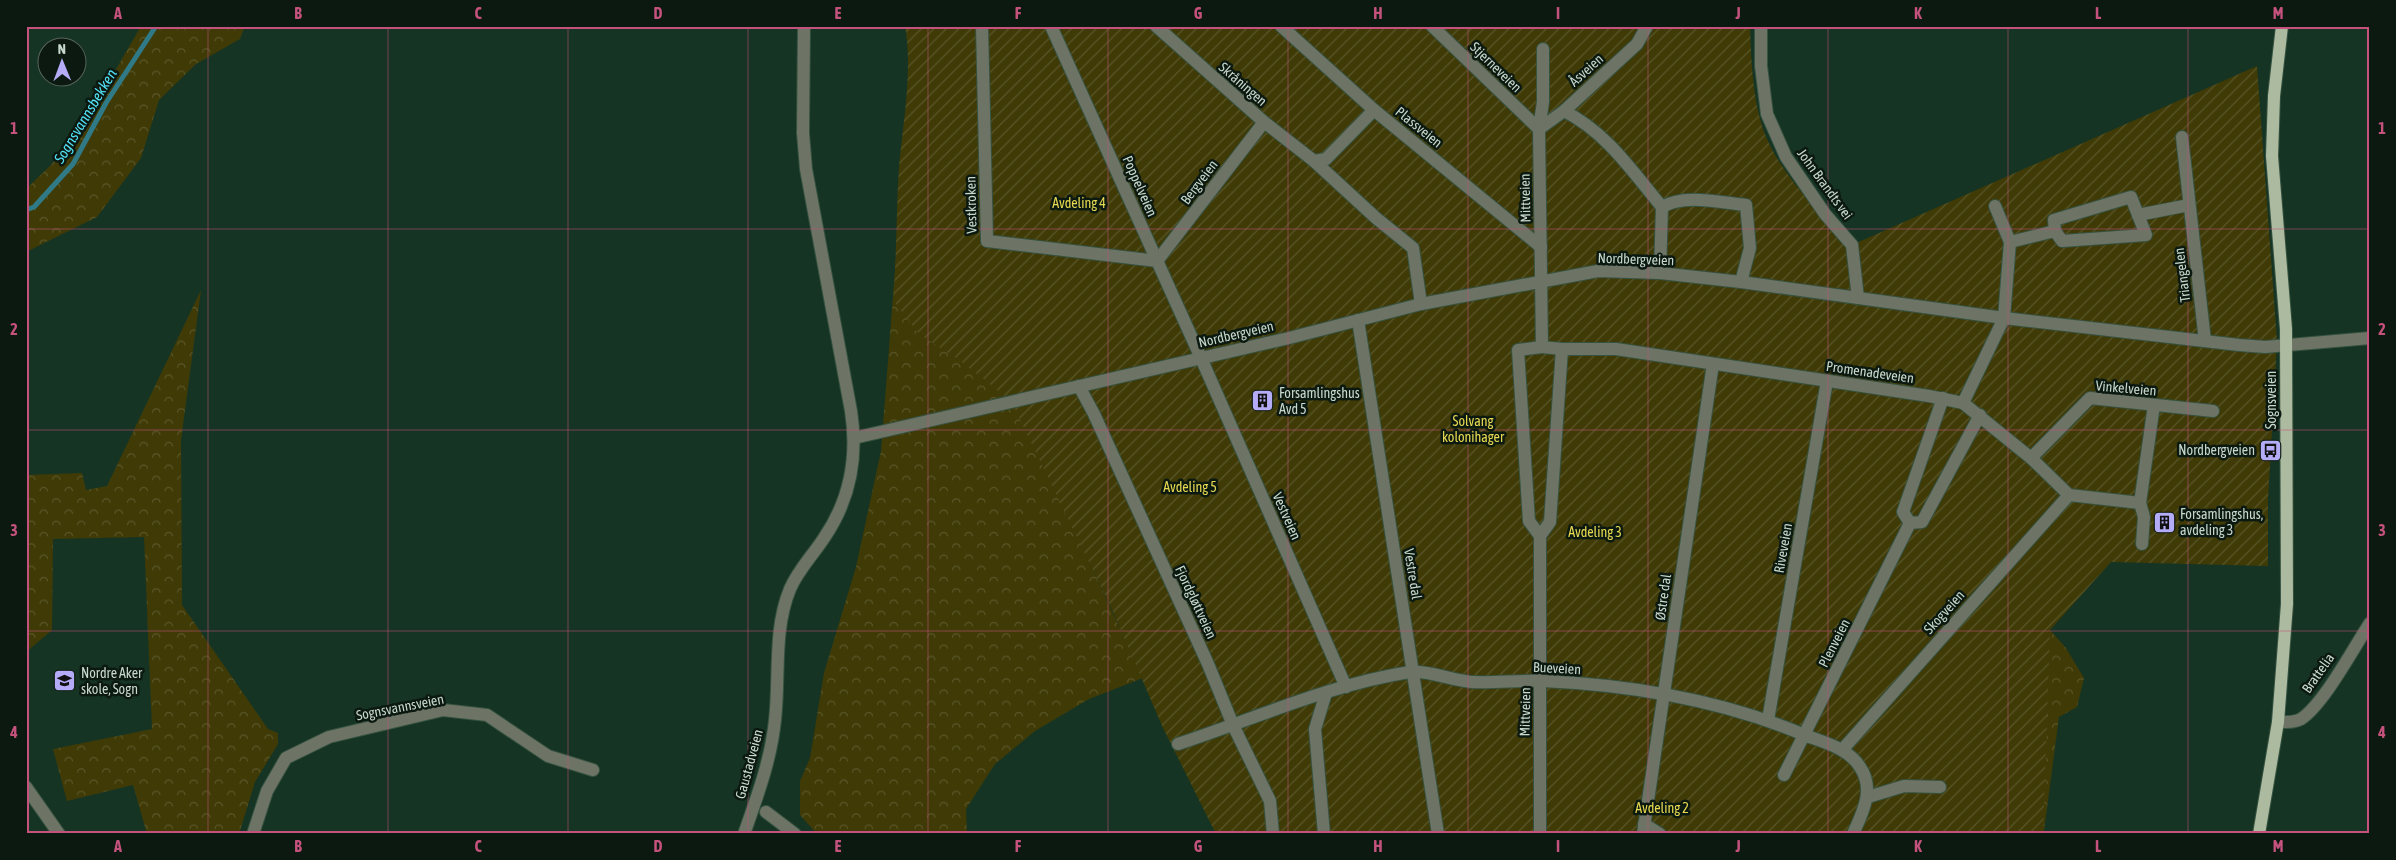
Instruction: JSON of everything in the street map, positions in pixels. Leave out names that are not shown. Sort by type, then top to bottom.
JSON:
[{"type":"main road","name":"Sognsveien","points":[[2259,834],[2278,722],[2285,646],[2288,576],[2286,345],[2272,156],[2274,96],[2282,26]]},
{"type":"street","name":"Gaustadveien","points":[[744,834],[768,759],[777,700],[777,659],[785,607],[798,574],[825,538],[834,521],[851,474],[854,438],[806,169],[803,133],[804,26]]},
{"type":"street","name":"Vestkroken","points":[[982,26],[986,241],[1157,261]]},
{"type":"street","name":"Poppelveien","points":[[1051,26],[1201,358]]},
{"type":"street","name":"Skråningen","points":[[1156,26],[1264,122],[1314,161],[1376,218],[1413,248],[1421,304]]},
{"type":"street","name":"Plassveien","points":[[1281,26],[1374,110],[1541,247]]},
{"type":"street","name":"Stjerneveien","points":[[1432,26],[1539,129]]},
{"type":"street","name":"Åsveien","points":[[1539,129],[1564,111],[1637,44],[1646,26]]},
{"type":"street","name":"John Brandts vei","points":[[1761,26],[1761,66],[1767,114],[1786,157],[1825,214],[1852,245],[1858,298]]},
{"type":"street","name":"Mittveien","points":[[1542,347],[1539,129],[1543,102],[1543,49]]},
{"type":"street","points":[[1314,161],[1326,159],[1374,110]]},
{"type":"street","points":[[1564,111],[1584,121],[1603,137],[1662,207],[1660,273]]},
{"type":"street","name":"Bergveien","points":[[1157,261],[1264,122]]},
{"type":"street","name":"Triangelen","points":[[2182,137],[2205,341]]},
{"type":"street","points":[[2131,197],[2146,235],[2062,242],[2055,231],[2054,220],[2131,197]]},
{"type":"street","points":[[1662,207],[1671,201],[1682,200],[1746,205],[1750,248],[1741,282]]},
{"type":"street","points":[[2138,215],[2190,205]]},
{"type":"street","points":[[1963,403],[2004,318],[2010,242],[1995,206]]},
{"type":"street","points":[[2010,242],[2055,231]]},
{"type":"street","name":"Nordbergveien","points":[[854,438],[1201,358],[1421,304],[1541,280],[1598,271],[1660,273],[1741,282],[2004,318],[2266,347],[2370,338]]},
{"type":"street","name":"Vestre dal","points":[[1358,320],[1438,834]]},
{"type":"street","name":"Mittveien","points":[[1538,832],[1541,681],[1540,536],[1529,521],[1518,350],[1542,347],[1562,349],[1550,522],[1540,536]]},
{"type":"street","name":"Promenadeveien","points":[[1562,349],[1616,349],[1943,398],[1963,403],[2031,458],[2069,494]]},
{"type":"street","name":"Vestveien","points":[[1201,358],[1346,687]]},
{"type":"street","name":"Østre dal","points":[[1644,829],[1713,364]]},
{"type":"street","name":"Riveveien","points":[[1768,720],[1827,381]]},
{"type":"street","name":"Fjordgløttveien","points":[[1079,386],[1094,414],[1208,664],[1233,726],[1270,801],[1273,834]]},
{"type":"street","points":[[1910,523],[1902,512],[1943,398]]},
{"type":"street","name":"Vinkelveien","points":[[2031,458],[2090,398],[2213,411]]},
{"type":"street","points":[[2142,544],[2144,517],[2140,503],[2154,405]]},
{"type":"street","name":"Plenveien","points":[[1784,775],[1910,523],[1922,522],[1980,415]]},
{"type":"street","points":[[2069,494],[2140,503]]},
{"type":"street","name":"Skogveien","points":[[1842,750],[2069,494]]},
{"type":"street","name":"Brattelia","points":[[2278,722],[2294,722],[2306,714],[2323,695],[2370,623]]},
{"type":"street","name":"Bueveien","points":[[1178,744],[1326,693],[1413,672],[1471,682],[1541,681],[1599,685],[1664,696],[1768,720],[1842,750],[1853,758],[1861,768],[1868,796]]},
{"type":"street","points":[[1324,834],[1315,729],[1326,693]]},
{"type":"street","name":"Sognsvannsveien","points":[[253,834],[267,791],[286,758],[329,736],[443,710],[487,715],[548,756],[593,770]]},
{"type":"street","points":[[1853,834],[1868,796],[1904,786],[1940,787]]},
{"type":"street","points":[[26,787],[59,834]]},
{"type":"street","points":[[766,812],[795,834]]},
{"type":"street","points":[[1644,829],[1660,834]]},
{"type":"green space","points":[[141,26],[245,26],[240,39],[196,64],[159,100],[141,158],[97,217],[26,252],[26,189],[51,165],[88,118]]},
{"type":"green space","name":"Solvang kolonihager","points":[[905,26],[1750,26],[1756,98],[1767,139],[1774,154],[1793,182],[1816,209],[1852,245],[2257,66],[2277,341],[2268,500],[2268,566],[2111,562],[2050,630],[2043,834],[1216,834],[1163,728],[1113,612],[1011,401],[962,362],[919,334],[893,300],[899,167],[908,78]]},
{"type":"green space","points":[[897,245],[978,323],[1143,678],[1089,699],[1035,731],[995,764],[966,809],[967,834],[817,834],[800,815],[800,781],[810,758],[824,673],[856,567],[881,451]]},
{"type":"green space","points":[[201,290],[181,440],[182,605],[268,729],[278,733],[278,744],[255,782],[239,834],[147,834],[133,785],[67,801],[53,749],[152,729],[144,537],[53,539],[52,630],[26,652],[26,475],[82,473],[86,490],[107,486]]},
{"type":"green space","points":[[2050,630],[2066,648],[2084,678],[2077,707],[2059,717],[2044,831],[1975,793]]},
{"type":"waterway","name":"Sognsvannsbekken","points":[[26,210],[34,207],[73,164],[106,103],[156,26]]},
{"type":"place","name":"Forsamlingshus Avd 5","points":[[1263,401]]},
{"type":"place","name":"Nordbergveien","points":[[2271,450]]},
{"type":"place","name":"Forsamlingshus, avdeling 3","points":[[2164,522]]},
{"type":"place","name":"Nordre Aker skole, Sogn","points":[[65,681]]},
{"type":"park label","name":"Avdeling 4","points":[[1079,203]]},
{"type":"park label","name":"Avdeling 5","points":[[1190,487]]},
{"type":"park label","name":"Avdeling 3","points":[[1595,532]]},
{"type":"park label","name":"Avdeling 2","points":[[1662,808]]}]
